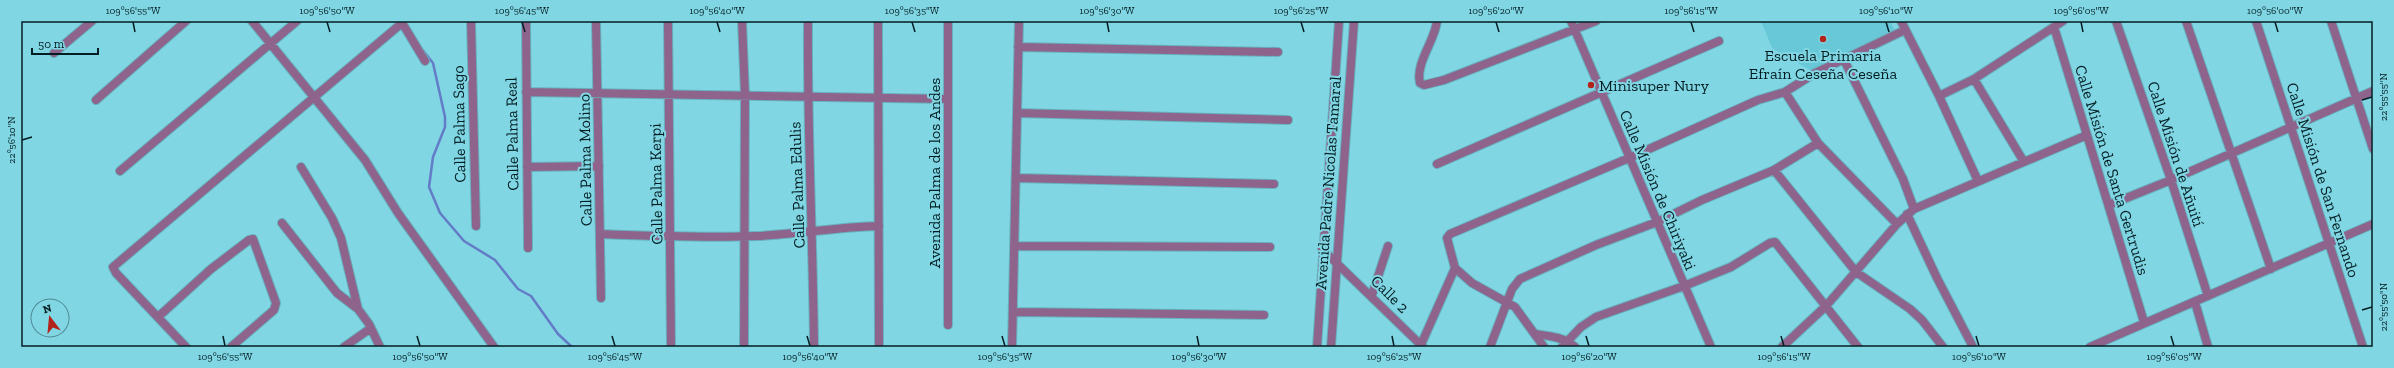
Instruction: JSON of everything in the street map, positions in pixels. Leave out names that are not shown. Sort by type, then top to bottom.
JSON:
[{"type":"street","points":[[54,53],[92,21]]},
{"type":"street","points":[[96,100],[186,21]]},
{"type":"street","points":[[252,21],[315,96],[365,160],[416,239],[494,347]]},
{"type":"street","points":[[120,171],[297,21]]},
{"type":"street","name":"Calle Palma Sago","points":[[471,21],[476,226]]},
{"type":"street","name":"Calle Palma Real","points":[[526,21],[528,248]]},
{"type":"street","name":"Calle Palma Molino","points":[[596,21],[601,298]]},
{"type":"street","name":"Calle Palma Kerpi","points":[[668,21],[671,347]]},
{"type":"street","points":[[742,21],[745,95],[744,347]]},
{"type":"street","name":"Calle Palma Edulis","points":[[808,21],[807,96],[813,230],[814,347]]},
{"type":"street","points":[[878,21],[879,347]]},
{"type":"street","name":"Avenida Palma de los Andes","points":[[948,21],[948,325]]},
{"type":"street","points":[[1012,347],[1019,21]]},
{"type":"street","name":"Avenida Padre Nicolas Tamaral","points":[[1317,347],[1322,249],[1339,21]]},
{"type":"street","name":"Avenida Padre Nicolas Tamaral","points":[[1331,347],[1354,21]]},
{"type":"street","points":[[1437,21],[1434,38],[1424,55],[1419,78],[1420,83],[1424,85],[1444,80],[1596,21]]},
{"type":"street","name":"Calle Misión de Chiriyaki","points":[[1571,21],[1711,347]]},
{"type":"street","points":[[1901,21],[1939,96],[1978,181]]},
{"type":"street","points":[[1939,96],[1974,79],[2063,21]]},
{"type":"street","name":"Calle Misión de Añuití","points":[[2116,21],[2171,180],[2208,296]]},
{"type":"street","points":[[2186,21],[2271,269]]},
{"type":"street","name":"Calle Misión de San Fernando","points":[[2256,21],[2363,347]]},
{"type":"street","points":[[2331,21],[2373,149]]},
{"type":"street","points":[[186,347],[116,273],[113,267],[401,22],[425,61]]},
{"type":"street","name":"Calle Misión de Santa Gertrudis","points":[[2054,27],[2144,322]]},
{"type":"street","points":[[1544,347],[1519,310],[1472,283],[1455,268],[1448,238],[1450,234],[1629,158],[1758,100],[1785,92],[1815,73],[1905,30]]},
{"type":"street","points":[[1436,164],[1718,41]]},
{"type":"street","points":[[1018,47],[1278,52]]},
{"type":"street","points":[[1844,60],[1903,179],[1911,211],[1937,278],[1973,347]]},
{"type":"street","points":[[1974,79],[2024,162]]},
{"type":"street","points":[[2109,206],[2232,154],[2373,91]]},
{"type":"street","points":[[526,92],[948,99]]},
{"type":"street","points":[[1785,92],[1818,143],[1897,224]]},
{"type":"street","points":[[1017,113],[1288,120]]},
{"type":"street","points":[[1782,347],[1826,306],[1897,224],[1911,211],[2087,135]]},
{"type":"street","points":[[1490,347],[1512,289],[1520,279],[1531,272],[1657,222],[1702,200],[1774,170],[1818,143]]},
{"type":"street","points":[[527,167],[599,166]]},
{"type":"street","points":[[301,167],[332,218],[341,238],[358,309]]},
{"type":"street","points":[[1774,170],[1856,272],[1910,309],[1943,347]]},
{"type":"street","points":[[1016,178],[1274,184]]},
{"type":"street","points":[[282,223],[337,293],[358,309],[371,328],[380,347]]},
{"type":"street","points":[[2090,347],[2144,322],[2195,302],[2373,224]]},
{"type":"street","points":[[600,234],[744,236],[879,226]]},
{"type":"street","points":[[158,317],[211,269],[249,240],[253,240],[276,304],[274,310],[231,347]]},
{"type":"street","points":[[1562,347],[1572,344],[1581,326],[1596,317],[1684,286],[1731,267],[1770,243],[1775,242],[1858,347]]},
{"type":"street","points":[[1014,246],[1270,247]]},
{"type":"street","points":[[1372,296],[1388,246]]},
{"type":"street","name":"Calle 2","points":[[1322,249],[1337,261],[1421,346]]},
{"type":"street","points":[[1421,346],[1455,268]]},
{"type":"street","points":[[2195,302],[2208,347]]},
{"type":"street","points":[[1013,312],[1264,315]]},
{"type":"street","points":[[344,347],[371,328]]},
{"type":"street","points":[[1535,334],[1572,344]]},
{"type":"shaded area","name":"Escuela Primaria Efraín Ceseña Ceseña","points":[[1761,21],[1890,21],[1895,30],[1815,73],[1772,48]]},
{"type":"waterway","points":[[421,48],[433,63],[445,117],[445,127],[433,157],[429,187],[440,213],[464,241],[495,260],[518,289],[531,296],[558,334],[572,347]]},
{"type":"place","name":"Escuela Primaria Efraín Ceseña Ceseña","points":[[1823,39]]},
{"type":"place","name":"Minisuper Nury","points":[[1591,85]]}]
